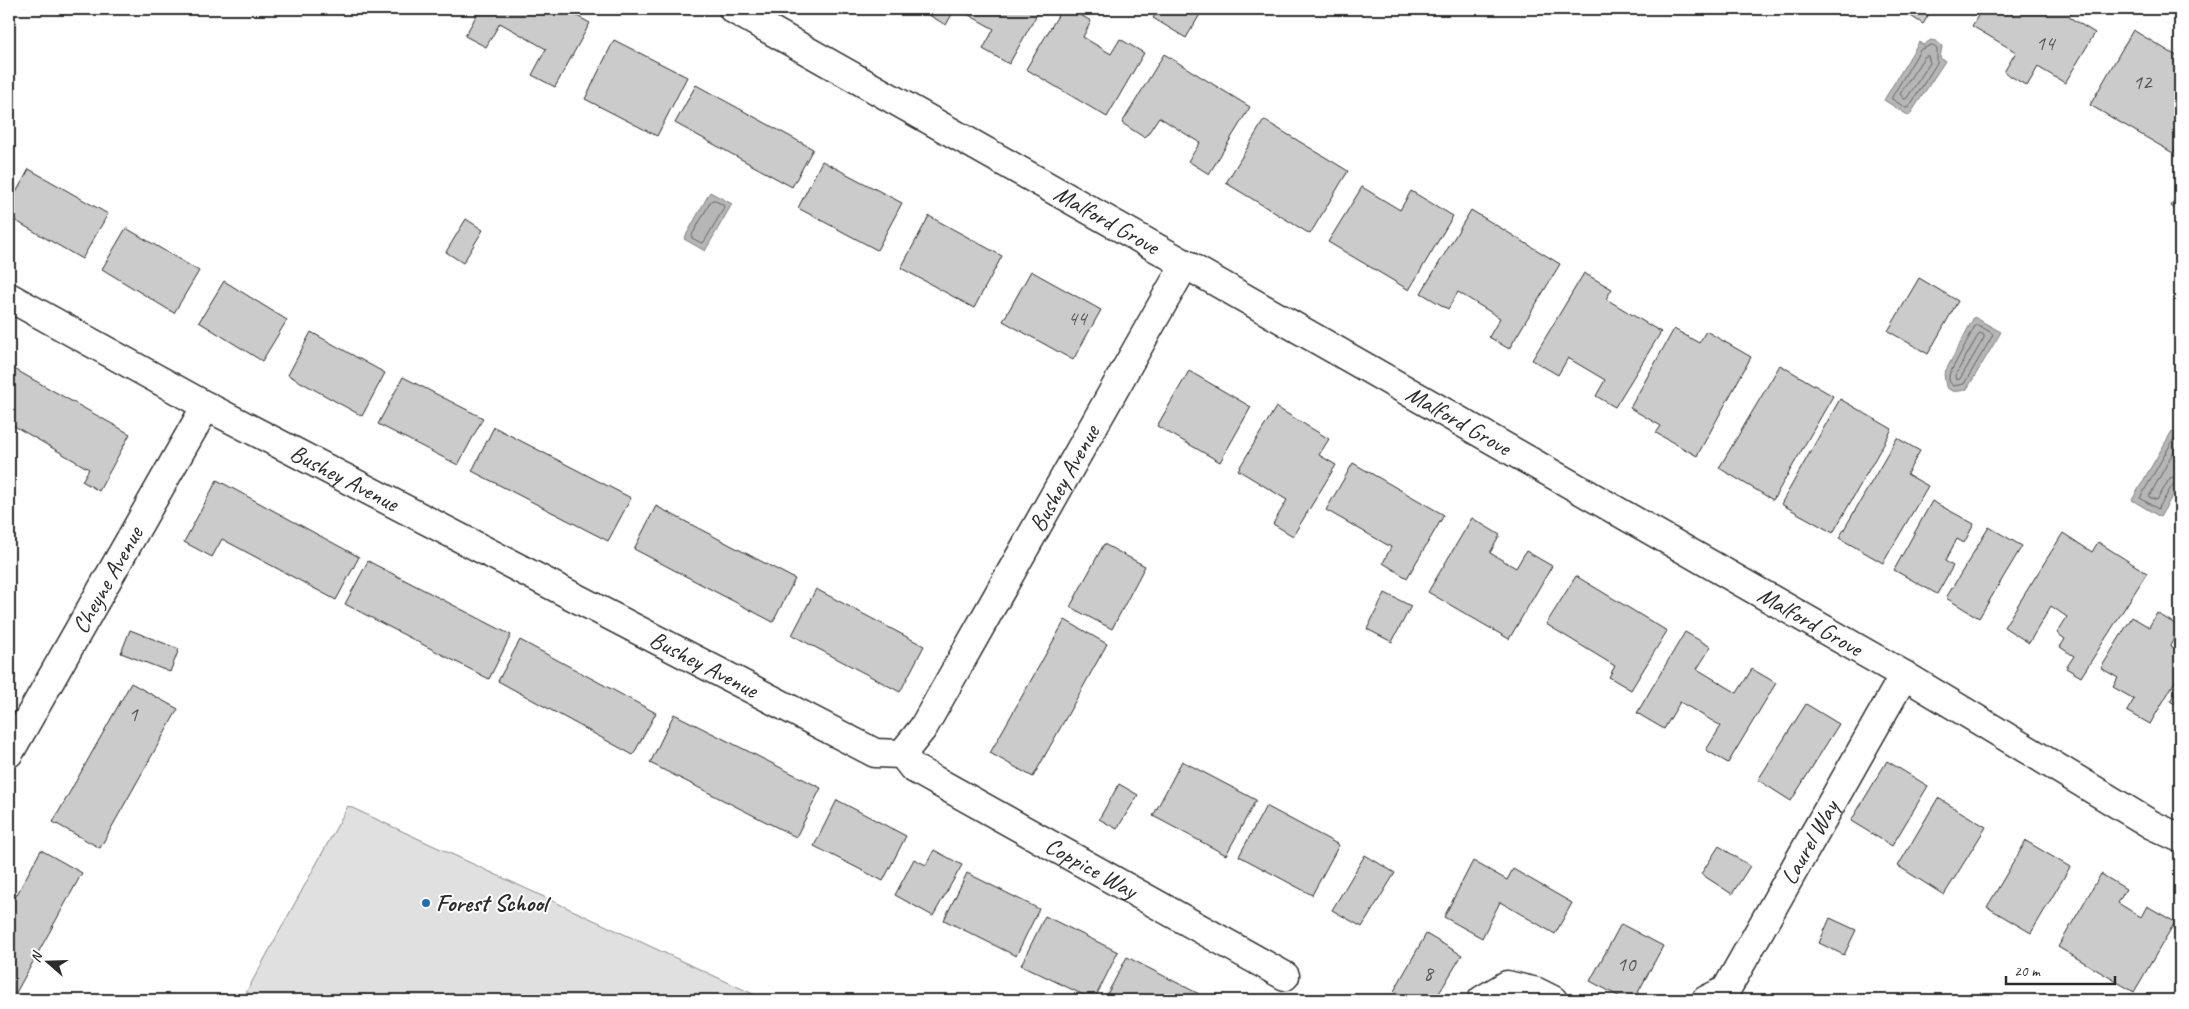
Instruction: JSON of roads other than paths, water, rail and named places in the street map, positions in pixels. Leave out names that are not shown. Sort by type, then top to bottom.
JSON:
[{"type":"street","name":"Malford Grove","points":[[733,9],[1185,264],[1904,675],[2152,825],[2180,838]]},
{"type":"street","name":"Bushey Avenue","points":[[9,297],[206,406],[874,753],[902,754],[923,728],[1185,264]]},
{"type":"street","name":"Cheyne Avenue","points":[[9,753],[206,406]]},
{"type":"street","name":"Laurel Way","points":[[1706,1000],[1726,990],[1904,675]]},
{"type":"street","name":"Coppice Way","points":[[902,754],[913,768],[1286,976]]},
{"type":"street","points":[[1482,1000],[1507,986],[1537,992],[1553,1000]]},
{"type":"water","points":[[1931,40],[1936,41],[1942,46],[1940,58],[1945,61],[1909,116],[1884,100],[1919,42],[1923,45]]},
{"type":"water","points":[[710,192],[732,204],[705,251],[684,239]]},
{"type":"water","points":[[1974,317],[2001,332],[1967,389],[1953,391],[1946,387],[1944,374]]},
{"type":"water","points":[[2172,431],[2180,436],[2180,483],[2160,517],[2132,500]]},
{"type":"place","name":"Forest School","points":[[426,903]]}]
